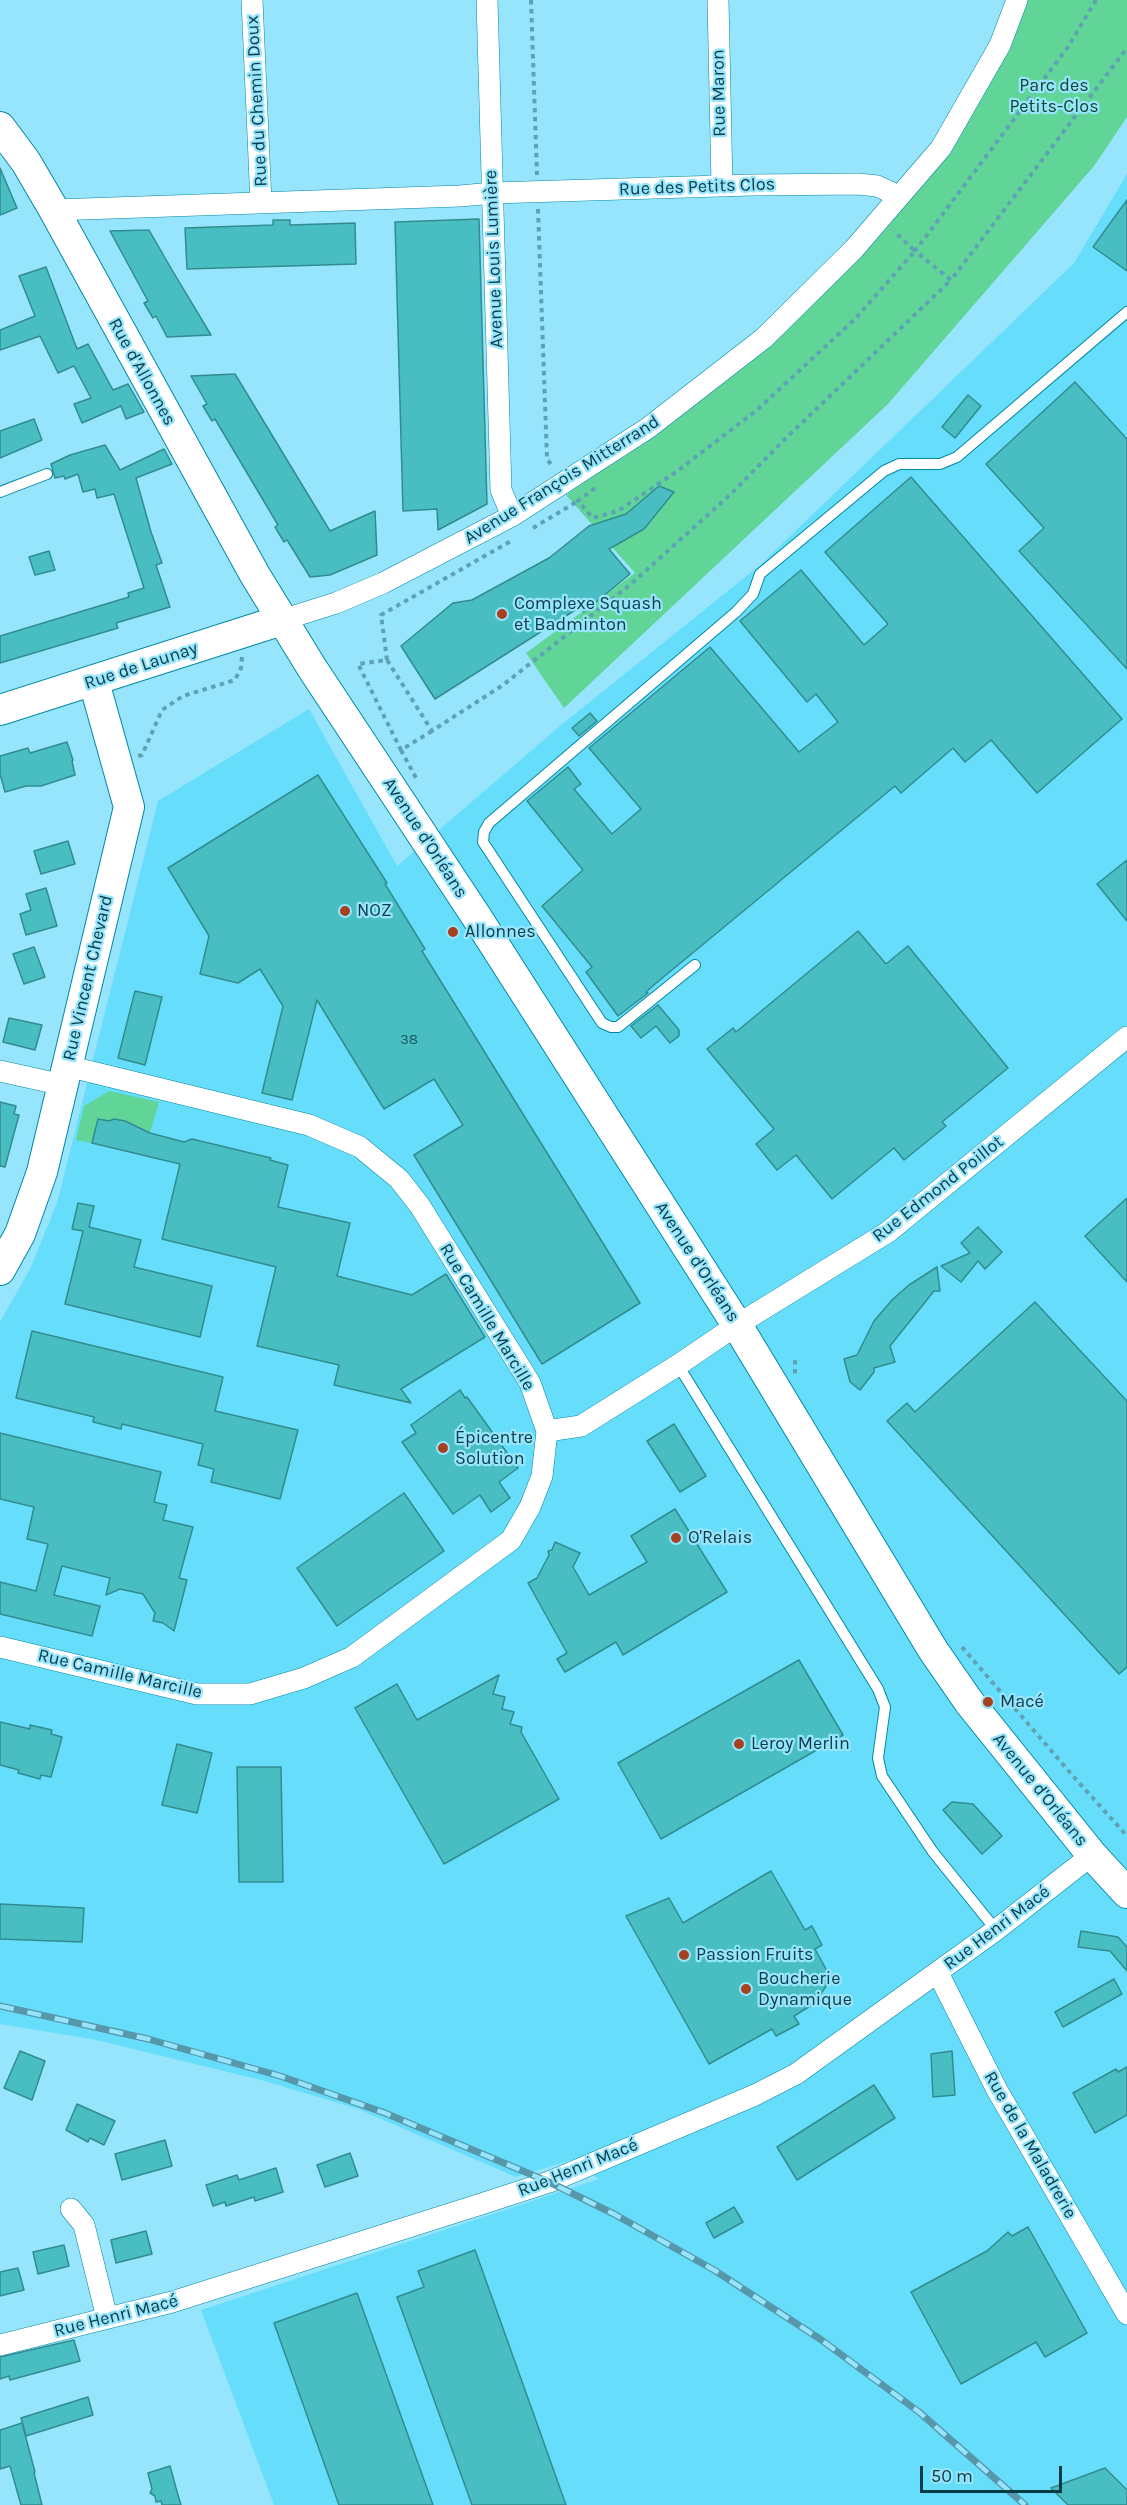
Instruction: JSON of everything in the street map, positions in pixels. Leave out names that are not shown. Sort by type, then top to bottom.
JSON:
[{"type":"main road","name":"Rue d'Allonnes","points":[[0,127],[26,162],[54,210],[227,526],[282,620]]},
{"type":"main road","name":"Rue de Launay","points":[[0,710],[94,682],[282,620]]},
{"type":"main road","name":"Avenue d'Orléans","points":[[282,620],[476,916],[737,1325],[933,1650],[969,1702],[1092,1855],[1127,1893]]},
{"type":"main road","name":"Rue Vincent Chevard","points":[[0,1270],[20,1234],[42,1172],[129,807],[94,682]]},
{"type":"street","name":"Rue du Chemin Doux","points":[[252,0],[261,203]]},
{"type":"street","name":"Avenue Louis Lumière","points":[[487,0],[501,490],[512,516]]},
{"type":"street","name":"Rue Maron","points":[[718,0],[722,186]]},
{"type":"street","name":"Avenue François Mitterrand","points":[[282,620],[336,603],[383,583],[512,516],[648,428],[764,338],[854,249],[886,226],[899,196],[941,148],[1000,45],[1017,0]]},
{"type":"street","name":"Rue des Petits Clos","points":[[54,210],[722,186],[858,184],[877,186],[899,196]]},
{"type":"street","name":"Rue Edmond Poillot","points":[[547,1431],[580,1426],[888,1232],[1127,1037]]},
{"type":"street","name":"Rue Camille Marcille","points":[[0,1071],[65,1076],[309,1125],[360,1147],[399,1179],[420,1206],[530,1383],[547,1431],[542,1476],[530,1507],[511,1540],[352,1657],[304,1678],[250,1694],[197,1694],[0,1647]]},
{"type":"street","name":"Rue Henri Macé","points":[[0,2345],[172,2302],[357,2245],[560,2177],[755,2095],[796,2074],[938,1973],[1092,1855]]},
{"type":"street","name":"Rue de la Maladrerie","points":[[938,1973],[997,2090],[1127,2314]]},
{"type":"street","points":[[80,2213],[107,2318]]},
{"type":"lane","points":[[695,965],[618,1027],[602,1023],[483,842],[484,832],[489,823],[736,612],[753,594],[760,574],[884,471],[899,464],[940,464],[957,458],[1127,312]]},
{"type":"lane","points":[[0,492],[47,474]]},
{"type":"lane","points":[[678,1365],[878,1689],[885,1707],[878,1758],[882,1776],[933,1852],[996,1930]]},
{"type":"path","points":[[531,0],[546,459],[593,518],[618,511],[676,472],[757,410],[855,319],[915,251],[1068,47],[1096,0]]},
{"type":"path","points":[[387,660],[358,664],[401,750],[503,685],[631,584],[731,494],[951,280],[1127,48]]},
{"type":"path","points":[[915,251],[951,280]]},
{"type":"path","points":[[529,531],[596,488]]},
{"type":"path","points":[[432,731],[387,660],[381,615],[519,537]]},
{"type":"path","points":[[117,764],[142,755],[162,710],[183,696],[235,680],[243,659],[234,636]]},
{"type":"path","points":[[795,1360],[795,1378]]},
{"type":"path","points":[[961,1646],[1127,1836]]},
{"type":"shaded area","points":[[1127,174],[1127,2505],[274,2505],[201,2310],[599,2179],[571,2160],[516,2177],[358,2109],[265,2081],[92,2039],[0,2024],[0,1322],[30,1269],[57,1203],[158,801],[309,709],[397,866],[560,726],[760,565],[1074,263]]},
{"type":"green space","name":"Parc des Petits-Clos","points":[[1021,0],[1127,0],[1127,117],[1094,166],[888,404],[564,708],[526,653],[635,573],[566,495],[754,359],[946,154]]},
{"type":"green space","points":[[109,1091],[159,1102],[150,1133],[125,1121],[98,1119],[92,1143],[76,1140],[84,1106]]},
{"type":"building","points":[[0,168],[17,208],[0,215]]},
{"type":"building","points":[[1127,200],[1127,271],[1093,247]]},
{"type":"building","points":[[479,219],[487,504],[438,530],[437,509],[403,511],[395,222]]},
{"type":"building","points":[[273,220],[290,220],[290,225],[355,223],[356,264],[187,269],[185,228],[273,225]]},
{"type":"building","points":[[149,230],[211,335],[167,337],[156,316],[153,318],[144,303],[148,301],[110,231]]},
{"type":"building","points":[[46,267],[77,349],[88,344],[113,390],[128,384],[144,412],[126,419],[121,406],[82,423],[74,404],[91,398],[74,366],[58,373],[40,336],[0,350],[0,330],[35,316],[19,276]]},
{"type":"building","points":[[235,374],[330,531],[375,511],[377,555],[330,575],[310,577],[287,540],[284,542],[275,527],[278,525],[215,419],[212,421],[203,406],[207,404],[191,376]]},
{"type":"building","points":[[1075,382],[1127,439],[1127,669],[1019,551],[1044,528],[986,464]]},
{"type":"building","points":[[968,395],[981,406],[955,438],[942,427]]},
{"type":"building","points":[[34,419],[42,440],[0,458],[0,431]]},
{"type":"building","points":[[105,445],[120,470],[164,449],[172,464],[136,478],[162,563],[156,565],[170,607],[116,623],[118,628],[0,663],[0,636],[129,597],[128,593],[144,588],[114,494],[97,498],[95,489],[83,492],[78,474],[65,479],[64,476],[55,478],[51,464],[70,455]]},
{"type":"building","points":[[911,477],[1122,719],[1037,793],[991,740],[965,762],[953,748],[901,793],[895,786],[618,1016],[586,972],[592,967],[542,906],[583,870],[527,801],[568,767],[581,784],[574,789],[612,834],[641,809],[589,748],[710,647],[799,752],[838,722],[816,694],[807,702],[740,621],[801,570],[864,645],[888,624],[825,552]]},
{"type":"building","name":"Complexe Squash et Badminton","points":[[659,486],[674,492],[644,529],[609,549],[630,574],[584,612],[580,607],[435,699],[401,646],[453,603],[472,600],[549,558],[589,526],[626,514]]},
{"type":"building","points":[[49,551],[55,570],[35,575],[29,557]]},
{"type":"building","points":[[590,713],[597,721],[579,736],[572,728]]},
{"type":"building","points":[[67,742],[75,775],[41,786],[26,786],[5,792],[0,774],[0,756],[28,748],[30,753]]},
{"type":"building","points":[[318,775],[387,883],[385,884],[425,949],[422,951],[640,1303],[542,1364],[414,1155],[463,1125],[434,1079],[384,1109],[317,1000],[292,1100],[262,1093],[283,1006],[260,969],[238,983],[200,974],[209,936],[168,868]]},
{"type":"building","points":[[68,841],[75,864],[41,874],[34,851]]},
{"type":"building","points":[[1127,860],[1127,921],[1097,884]]},
{"type":"building","points":[[46,888],[57,926],[26,935],[20,914],[31,910],[26,894]]},
{"type":"building","points":[[858,931],[886,964],[908,946],[1008,1068],[942,1122],[946,1126],[904,1160],[894,1148],[832,1199],[796,1155],[777,1170],[756,1144],[774,1129],[707,1049],[733,1028],[736,1032]]},
{"type":"building","points":[[34,947],[45,977],[24,984],[13,954]]},
{"type":"building","points":[[135,991],[162,997],[145,1065],[118,1058]]},
{"type":"building","points":[[658,1005],[679,1030],[679,1036],[670,1043],[656,1026],[641,1038],[631,1026]]},
{"type":"building","points":[[9,1018],[42,1025],[35,1050],[3,1042]]},
{"type":"building","points":[[0,1102],[16,1106],[14,1114],[19,1115],[5,1167],[0,1166]]},
{"type":"building","points":[[98,1119],[125,1121],[150,1133],[184,1142],[192,1139],[271,1158],[270,1160],[288,1165],[278,1207],[350,1223],[337,1276],[412,1295],[446,1274],[485,1337],[401,1389],[411,1403],[334,1385],[339,1365],[257,1346],[276,1267],[162,1239],[180,1164],[92,1143]]},
{"type":"building","points":[[1127,1198],[1127,1282],[1085,1236]]},
{"type":"building","points":[[78,1203],[94,1206],[89,1227],[141,1240],[134,1267],[212,1286],[200,1337],[65,1304],[83,1231],[72,1229]]},
{"type":"building","points":[[978,1227],[1002,1252],[985,1269],[978,1261],[961,1282],[941,1266],[970,1253],[961,1243]]},
{"type":"building","points":[[937,1267],[940,1291],[934,1291],[890,1346],[895,1362],[874,1368],[874,1372],[860,1390],[850,1382],[844,1359],[857,1355],[874,1321],[893,1299],[909,1285]]},
{"type":"building","points":[[1035,1302],[1127,1401],[1127,1667],[1119,1674],[887,1421],[907,1403],[915,1412]]},
{"type":"building","points":[[32,1331],[223,1377],[215,1411],[298,1430],[280,1499],[211,1482],[214,1469],[198,1465],[203,1444],[122,1424],[121,1429],[93,1422],[94,1417],[16,1398]]},
{"type":"building","points":[[460,1390],[518,1468],[499,1482],[510,1498],[491,1512],[480,1495],[453,1514],[402,1442],[416,1433],[411,1425]]},
{"type":"building","points":[[674,1424],[706,1476],[680,1492],[647,1441]]},
{"type":"building","points":[[0,1433],[161,1472],[154,1502],[167,1505],[163,1520],[193,1527],[179,1578],[187,1580],[174,1631],[163,1623],[153,1621],[155,1613],[143,1594],[120,1589],[106,1595],[110,1578],[62,1566],[54,1595],[100,1606],[92,1636],[0,1614],[0,1582],[36,1591],[48,1544],[27,1539],[34,1507],[0,1499]]},
{"type":"building","points":[[404,1493],[444,1551],[337,1626],[297,1568]]},
{"type":"building","points":[[675,1509],[727,1592],[623,1655],[616,1642],[565,1672],[557,1659],[567,1653],[528,1583],[537,1578],[549,1555],[548,1551],[552,1550],[555,1542],[580,1553],[573,1567],[589,1595],[647,1562],[631,1536]]},
{"type":"building","points":[[799,1660],[843,1735],[661,1839],[618,1763]]},
{"type":"building","points":[[499,1675],[493,1694],[505,1697],[502,1709],[514,1712],[510,1724],[522,1727],[521,1732],[559,1799],[444,1864],[355,1708],[397,1684],[417,1720]]},
{"type":"building","points":[[0,1722],[30,1729],[30,1725],[52,1730],[51,1734],[62,1737],[51,1777],[41,1775],[40,1779],[0,1765]]},
{"type":"building","points":[[177,1744],[212,1753],[197,1813],[162,1805]]},
{"type":"building","points":[[237,1767],[281,1767],[283,1882],[239,1882]]},
{"type":"building","points":[[952,1802],[973,1804],[1002,1836],[982,1854],[943,1810]]},
{"type":"building","name":"Boucherie Dynamique","points":[[771,1871],[805,1930],[812,1926],[822,1945],[815,1949],[826,1969],[826,1986],[815,2003],[794,2016],[799,2024],[776,2036],[772,2029],[709,2064],[626,1916],[669,1898],[683,1923]]},
{"type":"building","points":[[0,1904],[84,1908],[82,1942],[0,1939]]},
{"type":"building","points":[[1081,1931],[1118,1937],[1127,1947],[1127,1971],[1110,1951],[1078,1947]]},
{"type":"building","points":[[1114,1979],[1122,1994],[1063,2027],[1055,2012]]},
{"type":"building","points":[[20,2051],[45,2061],[32,2100],[4,2088]]},
{"type":"building","points":[[952,2051],[955,2095],[933,2097],[931,2054]]},
{"type":"building","points":[[1127,2067],[1127,2115],[1095,2133],[1073,2093],[1116,2069],[1118,2072]]},
{"type":"building","points":[[874,2085],[895,2118],[797,2180],[777,2147]]},
{"type":"building","points":[[77,2104],[115,2121],[104,2145],[90,2138],[88,2142],[66,2130]]},
{"type":"building","points":[[165,2140],[172,2166],[122,2180],[115,2154]]},
{"type":"building","points":[[350,2153],[358,2176],[325,2187],[317,2165]]},
{"type":"building","points":[[276,2168],[283,2192],[255,2201],[254,2197],[226,2206],[225,2202],[213,2206],[206,2185],[237,2175],[239,2180]]},
{"type":"building","points":[[734,2207],[743,2222],[714,2238],[706,2223]]},
{"type":"building","points":[[1028,2227],[1087,2333],[1045,2357],[1036,2342],[961,2384],[911,2292],[987,2251],[1008,2232],[1012,2236]]},
{"type":"building","points":[[146,2231],[152,2254],[116,2263],[111,2240]]},
{"type":"building","points":[[64,2245],[69,2266],[38,2274],[33,2252]]},
{"type":"building","points":[[475,2250],[566,2505],[472,2505],[397,2297],[424,2287],[418,2271]]},
{"type":"building","points":[[18,2268],[24,2290],[0,2296],[0,2272]]},
{"type":"building","points":[[357,2293],[433,2505],[339,2505],[274,2323]]},
{"type":"building","points":[[74,2340],[80,2361],[10,2380],[9,2376],[0,2379],[0,2357]]},
{"type":"building","points":[[88,2397],[93,2415],[26,2436],[21,2418]]},
{"type":"building","points":[[22,2423],[42,2505],[21,2505],[10,2466],[0,2469],[0,2430]]},
{"type":"building","points":[[170,2466],[181,2505],[162,2505],[161,2501],[156,2502],[155,2496],[150,2493],[152,2489],[148,2473]]},
{"type":"building","points":[[1105,2468],[1127,2490],[1127,2505],[1068,2505],[1051,2488]]},
{"type":"railway","points":[[0,2006],[148,2039],[280,2076],[385,2113],[549,2182],[614,2214],[714,2270],[820,2339],[919,2412],[1025,2505]]},
{"type":"place","name":"Complexe Squash et Badminton","points":[[502,614]]},
{"type":"place","name":"NOZ","points":[[345,911]]},
{"type":"place","name":"Allonnes","points":[[453,932]]},
{"type":"place","name":"Épicentre Solution","points":[[443,1448]]},
{"type":"place","name":"O'Relais","points":[[676,1538]]},
{"type":"place","name":"Macé","points":[[988,1702]]},
{"type":"place","name":"Leroy Merlin","points":[[739,1744]]},
{"type":"place","name":"Passion Fruits","points":[[684,1955]]},
{"type":"place","name":"Boucherie Dynamique","points":[[746,1989]]}]
